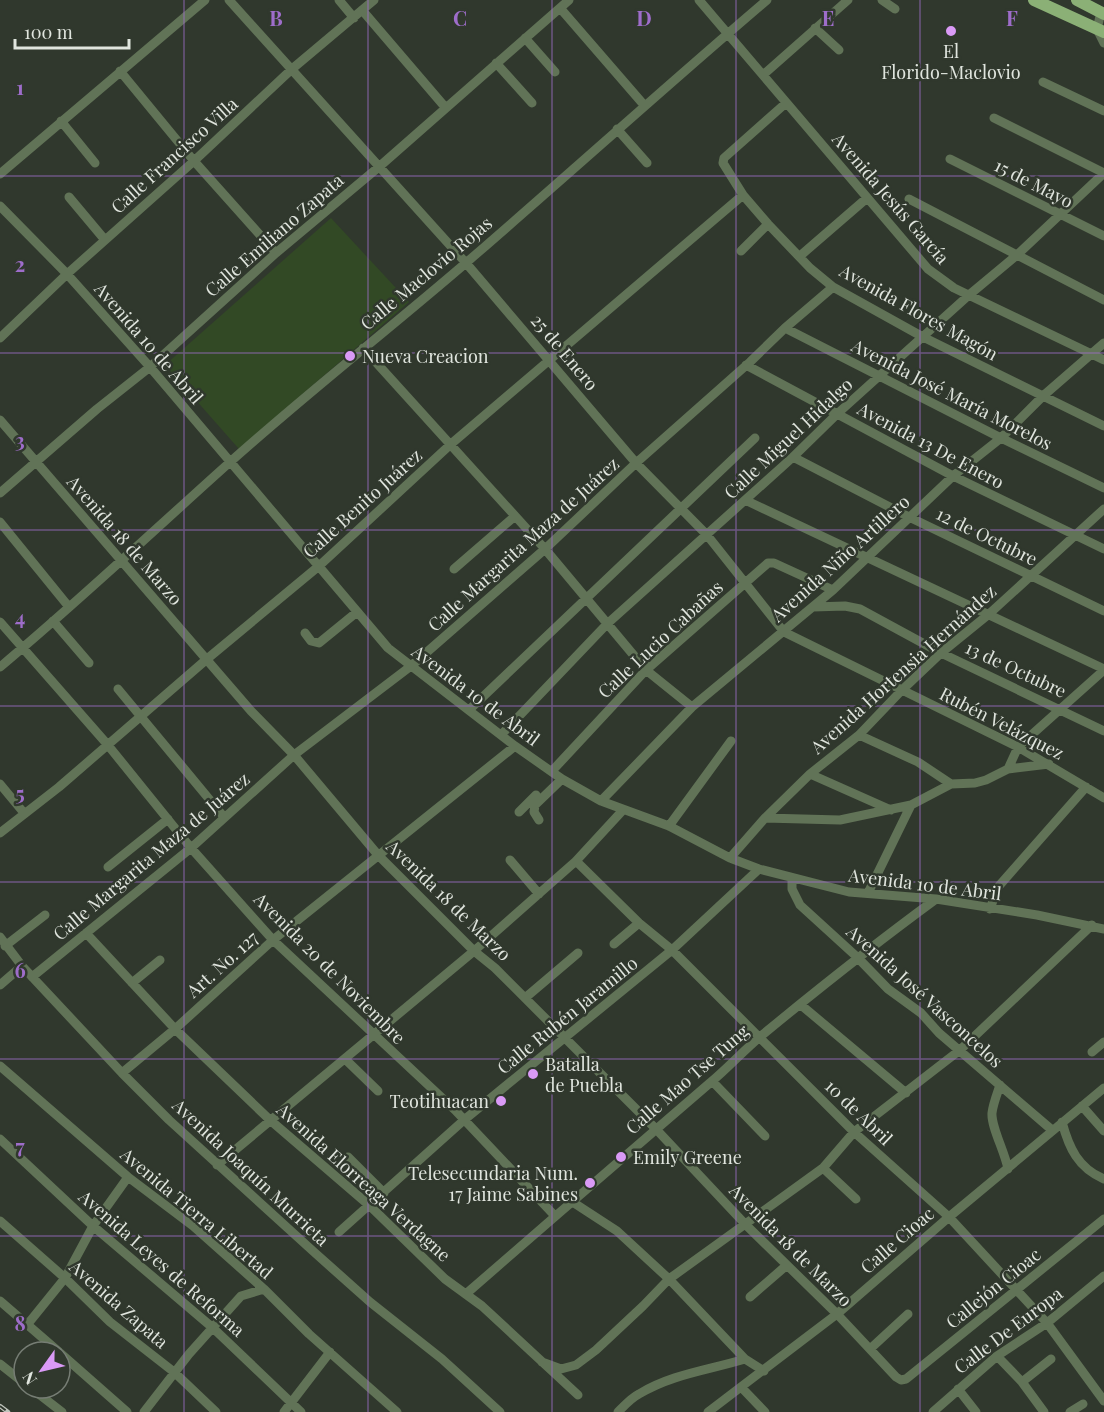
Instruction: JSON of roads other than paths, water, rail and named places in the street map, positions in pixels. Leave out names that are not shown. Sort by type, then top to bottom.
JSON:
[{"type":"main road","points":[[1034,0],[1101,31]]},
{"type":"main road","points":[[1077,0],[1103,13]]},
{"type":"street","points":[[0,174],[205,0]]},
{"type":"street","name":"25 de Enero","points":[[229,0],[466,263],[636,463],[707,535],[784,632],[901,691]]},
{"type":"street","points":[[339,0],[354,18]]},
{"type":"street","name":"Calle Francisco Villa","points":[[0,338],[292,69],[374,0]]},
{"type":"street","name":"Calle Emiliano Zapata","points":[[0,493],[97,409],[150,367],[276,253],[380,166],[569,0]]},
{"type":"street","name":"Avenida Jesús García","points":[[699,0],[928,269],[969,296],[1104,360]]},
{"type":"street","name":"Calle Maclovio Rojas","points":[[0,667],[123,561],[229,463],[466,263],[644,105],[767,0]]},
{"type":"street","points":[[763,75],[848,0]]},
{"type":"street","points":[[882,0],[895,9]]},
{"type":"street","points":[[560,8],[644,105]]},
{"type":"street","points":[[362,10],[445,107]]},
{"type":"street","points":[[1103,13],[1101,31],[1104,43]]},
{"type":"street","points":[[815,28],[839,50]]},
{"type":"street","points":[[525,38],[555,72]]},
{"type":"street","points":[[496,63],[532,103]]},
{"type":"street","points":[[120,71],[194,161],[276,253]]},
{"type":"street","points":[[1043,82],[1104,111]]},
{"type":"street","name":"Avenida Flores Magón","points":[[786,103],[724,158],[723,163],[743,195],[810,268],[833,287],[923,337],[1104,426]]},
{"type":"street","points":[[994,118],[1104,173]]},
{"type":"street","points":[[61,121],[95,163]]},
{"type":"street","points":[[617,129],[647,163]]},
{"type":"street","name":"15 de Mayo","points":[[950,159],[1104,236]]},
{"type":"street","name":"Calle Miguel Hidalgo","points":[[501,735],[607,624],[793,457],[837,414],[1017,255],[1104,173]]},
{"type":"street","name":"Calle Benito Juárez","points":[[0,832],[59,787],[319,566],[451,444],[743,195]]},
{"type":"street","points":[[69,197],[105,240]]},
{"type":"street","points":[[800,256],[867,198]]},
{"type":"street","points":[[909,199],[1104,300]]},
{"type":"street","name":"Avenida 10 de Abril","points":[[0,206],[67,274],[150,367],[388,648],[515,746],[557,775],[601,801],[669,826],[730,858],[759,869],[849,892],[936,899],[1037,915],[1104,929]]},
{"type":"street","points":[[741,251],[768,224]]},
{"type":"street","name":"Calle Margarita Maza de Juárez","points":[[32,977],[191,848],[294,755],[411,666],[545,549],[636,463],[833,287]]},
{"type":"street","name":"Avenida José María Morelos","points":[[785,328],[1000,438],[1104,488]]},
{"type":"street","name":"Avenida Niño Artillero","points":[[601,801],[692,707],[833,590],[953,476],[1000,438],[1043,396],[1104,343]]},
{"type":"street","points":[[363,348],[545,549],[584,599],[646,670],[692,707]]},
{"type":"street","name":"Avenida 13 De Enero","points":[[746,365],[953,476],[1104,549]]},
{"type":"street","name":"Avenida 18 de Marzo","points":[[0,420],[251,711],[294,755],[378,855],[655,1128],[746,1225],[901,1380]]},
{"type":"street","points":[[469,710],[755,438]]},
{"type":"street","name":"12 de Octubre","points":[[793,457],[909,517],[1104,611]]},
{"type":"street","points":[[745,500],[1104,670],[1018,747],[1008,769]]},
{"type":"street","name":"Avenida Hortensia Hernández","points":[[730,858],[765,818],[810,774],[860,735],[941,653],[989,614],[1104,509]]},
{"type":"street","points":[[454,569],[515,516]]},
{"type":"street","points":[[0,522],[69,607]]},
{"type":"street","name":"Calle Lucio Cabañas","points":[[557,775],[646,670],[745,582],[771,562],[833,590]]},
{"type":"street","name":"13 de Octubre","points":[[813,607],[845,606],[860,609],[941,653],[1104,731]]},
{"type":"street","points":[[305,633],[311,641],[319,643],[357,612]]},
{"type":"street","points":[[53,621],[89,663]]},
{"type":"street","name":"Avenida 20 de Noviembre","points":[[0,622],[107,744],[191,848],[273,940],[464,1120],[555,1216]]},
{"type":"street","points":[[118,689],[224,817]]},
{"type":"street","name":"Rubén Velázquez","points":[[901,691],[1018,747],[1086,787]]},
{"type":"street","points":[[860,735],[918,762],[951,784]]},
{"type":"street","points":[[669,826],[731,741]]},
{"type":"street","name":"Art. No. 127","points":[[122,1073],[175,1029],[273,940],[515,746]]},
{"type":"street","points":[[765,818],[840,820],[911,805],[951,784],[975,783],[1008,769],[1049,764]]},
{"type":"street","points":[[810,774],[891,810]]},
{"type":"street","points":[[519,812],[557,775]]},
{"type":"street","points":[[539,820],[534,813],[534,805],[557,775]]},
{"type":"street","points":[[0,784],[24,813]]},
{"type":"street","points":[[990,909],[998,887],[1086,787],[1104,798]]},
{"type":"street","points":[[868,893],[911,805]]},
{"type":"street","points":[[217,1165],[474,951],[576,861],[623,810]]},
{"type":"street","points":[[108,867],[168,819]]},
{"type":"street","points":[[510,860],[539,894]]},
{"type":"street","name":"10 de Abril","points":[[576,861],[639,923],[672,950],[854,1132],[949,1217],[1047,1323],[1104,1401]]},
{"type":"street","name":"Calle Rubén Jaramillo","points":[[339,1232],[464,1120],[672,950],[759,869]]},
{"type":"street","name":"Avenida José Vasconcelos","points":[[792,878],[792,889],[800,905],[888,989],[921,1013],[939,1033],[1052,1130]]},
{"type":"street","name":"Calle Mao Tse Tung","points":[[467,1293],[712,1081],[759,1037],[857,957],[936,899]]},
{"type":"street","points":[[5,946],[45,915]]},
{"type":"street","points":[[614,944],[639,923]]},
{"type":"street","points":[[542,1362],[561,1369],[576,1365],[596,1350],[669,1279],[823,1168],[854,1132],[960,1050],[1092,925]]},
{"type":"street","name":"Avenida Elorreaga Verdagne","points":[[86,933],[175,1029],[270,1120],[370,1206],[445,1279],[467,1293],[578,1395]]},
{"type":"street","name":"Avenida Joaquín Murrieta","points":[[0,937],[22,966],[122,1073],[217,1165],[354,1288],[442,1359],[500,1412]]},
{"type":"street","points":[[525,998],[578,953]]},
{"type":"street","points":[[132,983],[160,960]]},
{"type":"street","points":[[0,985],[22,966]]},
{"type":"street","points":[[801,1005],[906,1093]]},
{"type":"street","points":[[1092,1052],[1104,1042]]},
{"type":"street","points":[[345,1059],[378,1091]]},
{"type":"street","name":"Avenida Tierra Libertad","points":[[0,1066],[128,1177],[193,1226],[397,1412]]},
{"type":"street","points":[[712,1081],[765,1136]]},
{"type":"street","points":[[1000,1085],[992,1113],[1008,1169]]},
{"type":"street","name":"Calle Cioac","points":[[708,1412],[837,1314],[1104,1088]]},
{"type":"street","points":[[1082,1106],[1104,1131]]},
{"type":"street","points":[[1062,1122],[1070,1149],[1075,1156],[1089,1171],[1104,1179]]},
{"type":"street","name":"Avenida Leyes de Reforma","points":[[0,1139],[93,1226],[213,1328],[301,1412]]},
{"type":"street","points":[[348,1156],[384,1193]]},
{"type":"street","points":[[823,1168],[856,1199]]},
{"type":"street","points":[[27,1324],[65,1278],[93,1226],[128,1177]]},
{"type":"street","points":[[571,1201],[617,1231],[669,1279],[745,1359],[764,1371]]},
{"type":"street","name":"Callejón Cioac","points":[[901,1380],[906,1379],[1104,1219]]},
{"type":"street","name":"Avenida Zapata","points":[[0,1221],[65,1278],[110,1322],[174,1372],[216,1412]]},
{"type":"street","points":[[750,1297],[787,1265]]},
{"type":"street","name":"Calle De Europa","points":[[933,1412],[997,1356],[1047,1323],[1104,1276]]},
{"type":"street","points":[[144,1412],[174,1372],[241,1296],[264,1289]]},
{"type":"street","points":[[0,1301],[45,1340]]},
{"type":"street","points":[[870,1349],[908,1314]]},
{"type":"street","points":[[284,1412],[330,1352]]},
{"type":"street","points":[[997,1356],[1022,1382],[1044,1412]]},
{"type":"street","points":[[618,1412],[637,1395],[664,1381],[696,1370],[745,1359]]},
{"type":"street","points":[[1022,1382],[1051,1359]]},
{"type":"street","points":[[0,1364],[12,1374]]},
{"type":"street","points":[[72,1364],[127,1412]]},
{"type":"street","points":[[741,1387],[765,1412]]},
{"type":"street","points":[[958,1389],[976,1412]]},
{"type":"street","points":[[46,1400],[62,1412]]},
{"type":"street","points":[[1070,1412],[1083,1404]]},
{"type":"railway","points":[[0,1406],[8,1412]]},
{"type":"place","name":"El Florido-Maclovio","points":[[951,31]]},
{"type":"place","name":"Nueva Creacion","points":[[350,356]]},
{"type":"place","name":"Batalla de Puebla","points":[[533,1074]]},
{"type":"place","name":"Teotihuacan","points":[[501,1101]]},
{"type":"place","name":"Emily Greene","points":[[621,1157]]},
{"type":"place","name":"Telesecundaria Num. 17 Jaime Sabines","points":[[590,1183]]}]
